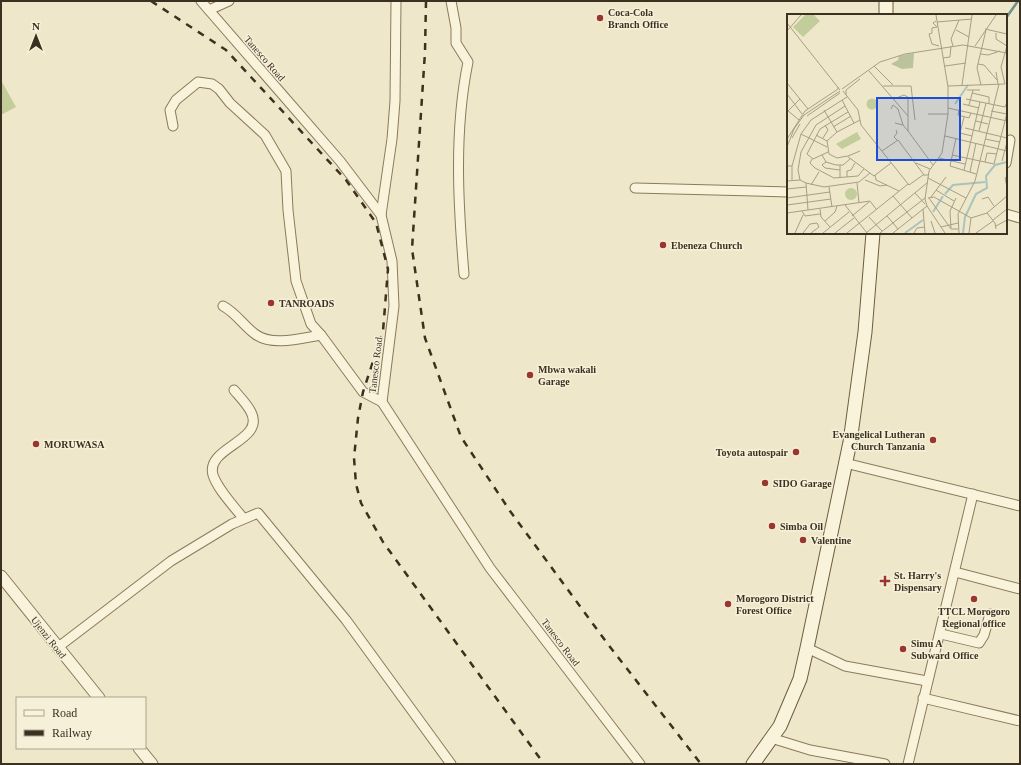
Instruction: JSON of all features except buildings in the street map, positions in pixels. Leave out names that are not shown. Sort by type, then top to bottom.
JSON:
[{"type":"main road","points":[[886,1],[886,14]]},
{"type":"main road","points":[[753,764],[780,726],[797,686],[807,648],[857,399],[874,234]]},
{"type":"street","name":"Tanesco Road","points":[[200,1],[340,160],[381,215],[392,260],[394,306],[382,402],[490,568],[640,764]]},
{"type":"street","points":[[209,10],[229,1]]},
{"type":"street","points":[[381,215],[392,139],[395,101],[396,1]]},
{"type":"street","points":[[451,1],[456,28],[456,43],[468,62],[460,104],[458,131],[460,221],[464,274]]},
{"type":"street","points":[[173,126],[170,110],[176,100],[198,82],[212,84],[219,89],[230,103],[265,135],[286,171],[288,210],[296,281],[311,324],[363,392],[382,402]]},
{"type":"street","points":[[1007,152],[1008,140],[1020,142]]},
{"type":"street","points":[[635,188],[787,192]]},
{"type":"street","points":[[1007,214],[1020,218]]},
{"type":"street","points":[[223,306],[232,311],[256,335],[270,341],[321,336]]},
{"type":"street","points":[[234,390],[251,411],[253,424],[248,434],[223,452],[214,465],[213,474],[221,489],[243,518]]},
{"type":"street","points":[[845,463],[1020,506]]},
{"type":"street","points":[[908,764],[973,494]]},
{"type":"street","points":[[57,648],[172,561],[243,518],[258,513],[346,620],[451,764]]},
{"type":"street","points":[[955,572],[1020,590]]},
{"type":"street","name":"Ujenzi Road","points":[[1,576],[57,648],[98,697]]},
{"type":"street","points":[[940,634],[979,642],[982,640],[990,614]]},
{"type":"street","points":[[807,648],[845,666],[927,681]]},
{"type":"street","points":[[923,698],[1020,721]]},
{"type":"street","points":[[771,738],[810,750],[884,764]]},
{"type":"street","points":[[140,749],[152,764]]},
{"type":"green space","points":[[1,80],[16,107],[1,115]]},
{"type":"waterway","points":[[1007,17],[1018,1]]},
{"type":"railway","points":[[151,1],[226,50],[346,180],[376,223],[388,269],[383,331],[363,392],[358,418],[354,458],[356,484],[361,503],[383,542],[544,764]]},
{"type":"railway","points":[[426,1],[425,52],[412,249],[425,338],[461,437],[510,511],[607,643],[701,764]]},
{"type":"place","name":"Coca-Cola Branch Office","points":[[600,18]]},
{"type":"place","name":"Ebeneza Church","points":[[663,245]]},
{"type":"place","name":"TANROADS","points":[[271,303]]},
{"type":"place","name":"Mbwa wakali Garage","points":[[530,375]]},
{"type":"place","name":"Evangelical Lutheran Church Tanzania","points":[[933,440]]},
{"type":"place","name":"MORUWASA","points":[[36,444]]},
{"type":"place","name":"Toyota autospair","points":[[796,452]]},
{"type":"place","name":"SIDO Garage","points":[[765,483]]},
{"type":"place","name":"Simba Oil","points":[[772,526]]},
{"type":"place","name":"Valentine","points":[[803,540]]},
{"type":"place","name":"St. Harry's Dispensary","points":[[885,581]]},
{"type":"place","name":"TTCL Morogoro Regional office","points":[[974,599]]},
{"type":"place","name":"Morogoro District Forest Office","points":[[728,604]]},
{"type":"place","name":"Simu A Subward Office","points":[[903,649]]}]
